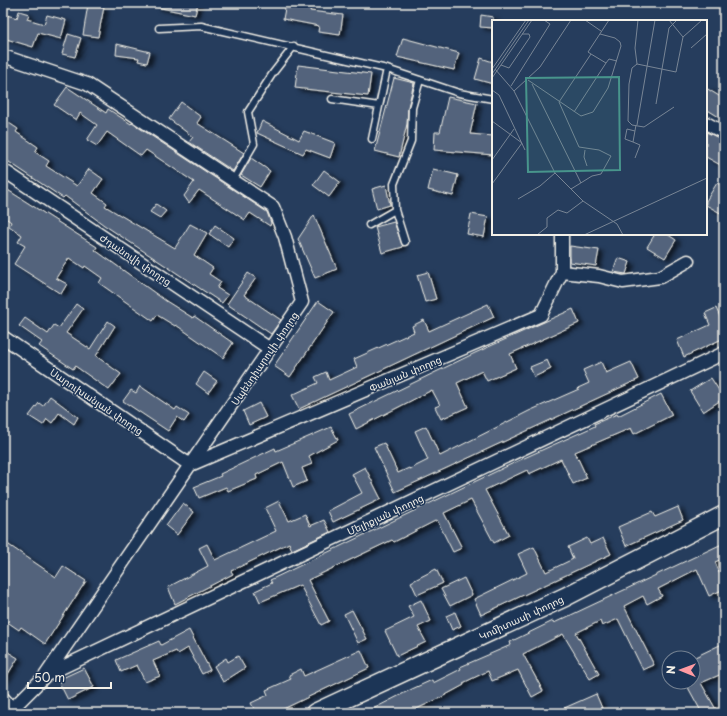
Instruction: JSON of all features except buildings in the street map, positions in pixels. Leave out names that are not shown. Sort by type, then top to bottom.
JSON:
[{"type":"main road","name":"Կոմիտասի փողոց","points":[[315,713],[565,597],[724,515]]},
{"type":"street","name":"Սպենդիարովի փողոց","points":[[3,56],[87,84],[273,207],[286,237],[302,302],[45,676],[15,710]]},
{"type":"street","points":[[707,124],[724,133]]},
{"type":"street","name":"Ժդանովի փողոց","points":[[3,170],[270,349]]},
{"type":"street","name":"Փանյան փողոց","points":[[190,465],[541,315],[562,272],[562,235]]},
{"type":"street","points":[[562,272],[599,276],[623,282],[660,277],[688,261]]},
{"type":"street","name":"Սարուխանյան փողոց","points":[[3,337],[190,465]]},
{"type":"street","name":"Մելիքյան փողոց","points":[[45,676],[724,353]]},
{"type":"street","points":[[3,698],[15,710]]},
{"type":"lane","points":[[159,28],[201,26],[294,46],[387,69],[459,93],[492,99]]},
{"type":"lane","points":[[233,180],[254,144],[248,112],[273,73],[294,46]]},
{"type":"lane","points":[[372,139],[387,69]]},
{"type":"lane","points":[[405,242],[396,210],[394,184],[411,141],[412,108],[420,80]]},
{"type":"lane","points":[[332,99],[379,106]]},
{"type":"lane","points":[[369,225],[396,210]]}]
